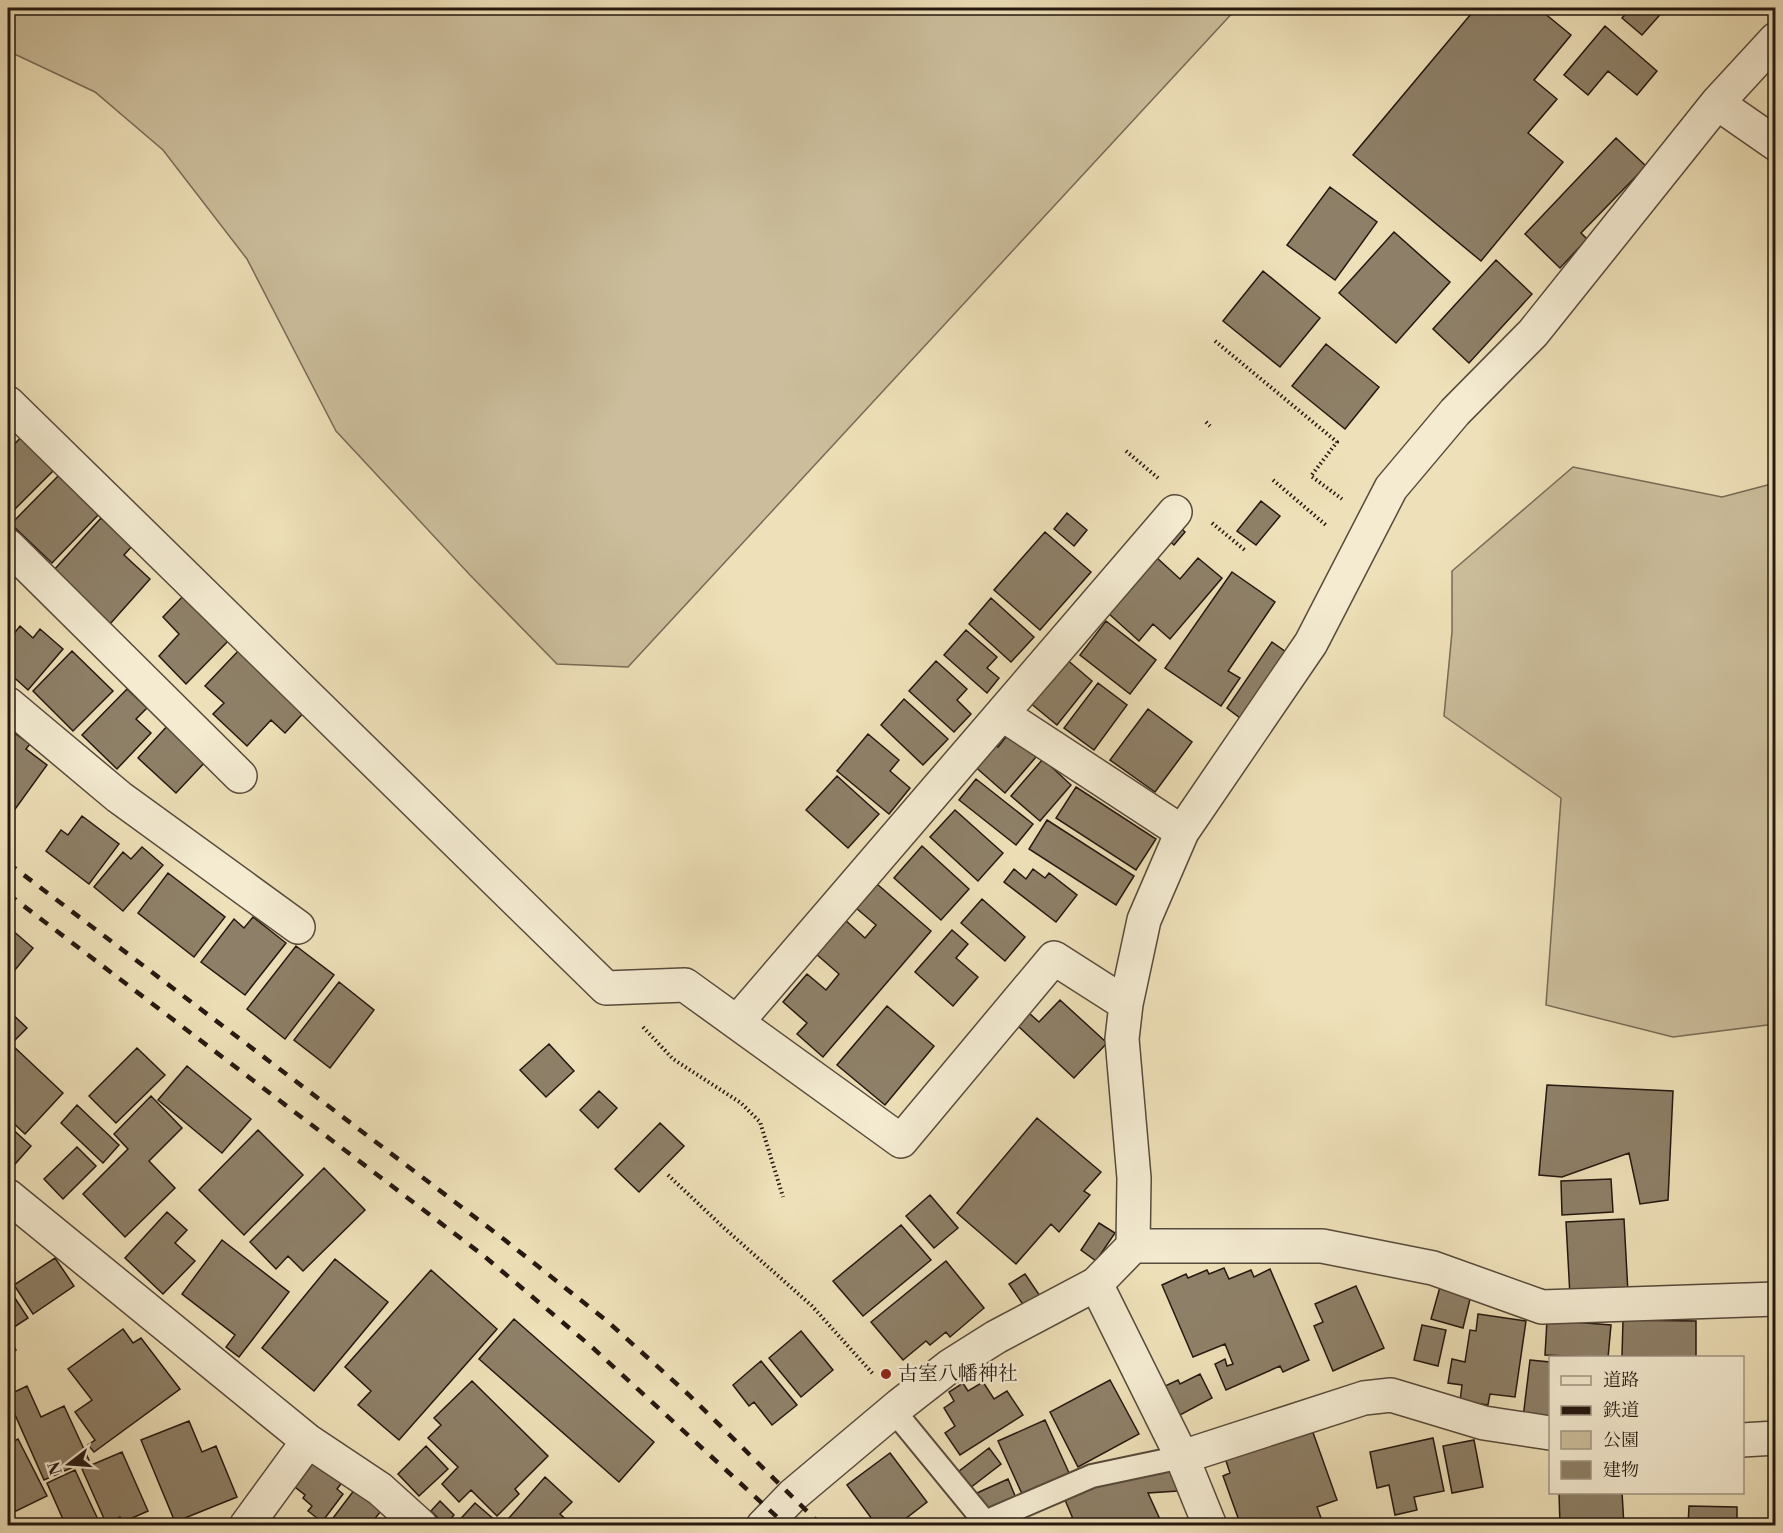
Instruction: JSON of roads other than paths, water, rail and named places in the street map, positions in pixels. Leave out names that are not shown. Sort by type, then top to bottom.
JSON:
[{"type":"street","points":[[763,1526],[793,1496],[950,1366],[996,1337],[1096,1284],[1133,1246],[1134,1178],[1122,1039],[1126,1004],[1144,920],[1182,832],[1311,643],[1391,488],[1455,411],[1533,333],[1717,103],[1776,39]]},
{"type":"street","points":[[1717,103],[1776,144]]},
{"type":"street","points":[[13,418],[606,988],[686,985],[901,1141],[1054,958],[1126,1004]]},
{"type":"street","points":[[738,1022],[1175,512]]},
{"type":"street","points":[[8,546],[240,776]]},
{"type":"street","points":[[8,704],[119,796],[298,927]]},
{"type":"street","points":[[1002,714],[1182,832]]},
{"type":"street","points":[[8,1196],[308,1442],[380,1489],[421,1526]]},
{"type":"street","points":[[1133,1246],[1322,1246],[1433,1268],[1542,1307],[1776,1299]]},
{"type":"street","points":[[1096,1284],[1182,1457],[1210,1526]]},
{"type":"street","points":[[1182,1457],[1364,1398],[1391,1395],[1484,1423],[1549,1433]]},
{"type":"street","points":[[1744,1440],[1776,1438]]},
{"type":"street","points":[[246,1526],[308,1442]]},
{"type":"lane","points":[[894,1411],[985,1522],[1092,1476],[1182,1457]]},
{"type":"railway","points":[[8,863],[501,1237],[607,1321],[689,1395],[822,1526]]},
{"type":"railway","points":[[8,894],[484,1256],[593,1348],[787,1526]]},
{"type":"place","name":"古室八幡神社","points":[[886,1374]]}]
